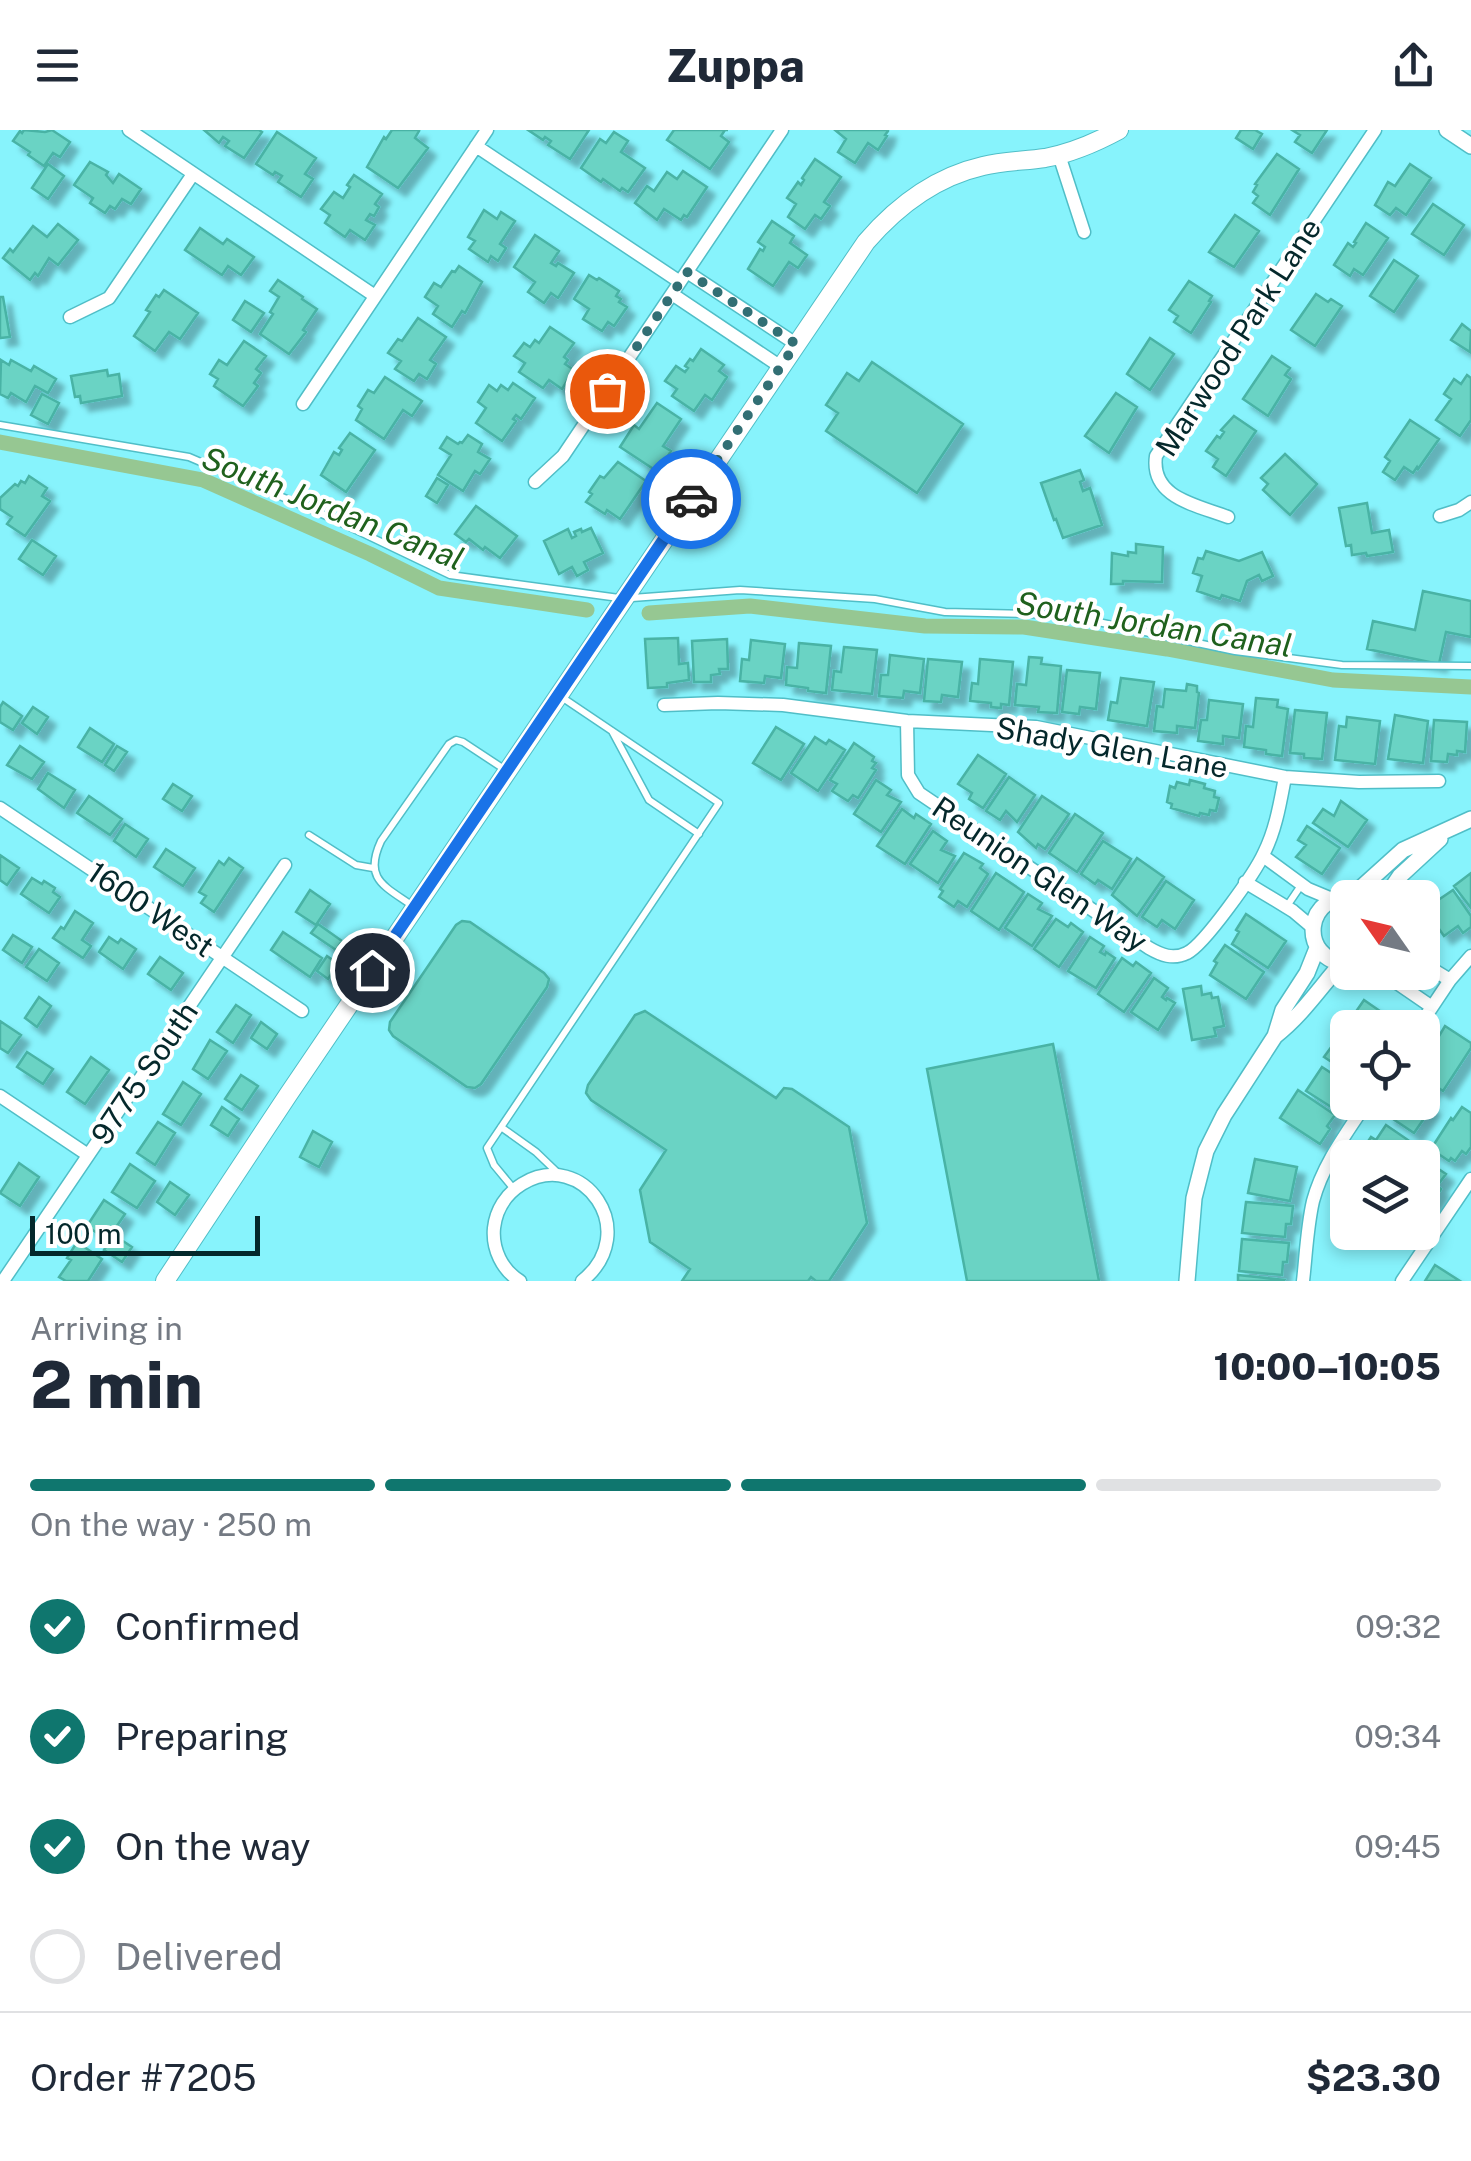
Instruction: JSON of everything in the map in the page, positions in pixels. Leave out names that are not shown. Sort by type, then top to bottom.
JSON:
[{"type":"main road","points":[[165,1281],[866,242],[910,199],[944,180],[980,167],[1060,155],[1084,148],[1118,130]]},
{"type":"street","points":[[129,130],[376,296]]},
{"type":"street","points":[[303,404],[487,130]]},
{"type":"street","points":[[535,482],[563,456],[782,130]]},
{"type":"street","name":"Marwood Park Lane","points":[[1228,516],[1166,492],[1156,476],[1156,456],[1375,130]]},
{"type":"street","points":[[1448,130],[1471,146]]},
{"type":"street","points":[[476,146],[680,282],[796,344]]},
{"type":"street","points":[[1060,155],[1084,232]]},
{"type":"street","points":[[70,317],[109,298],[193,174]]},
{"type":"street","points":[[680,282],[781,367]]},
{"type":"street","points":[[1440,516],[1471,502]]},
{"type":"street","name":"Shady Glen Lane","points":[[664,706],[783,705],[907,722],[1036,727],[1285,777],[1360,782],[1440,781]]},
{"type":"street","name":"Reunion Glen Way","points":[[907,722],[908,774],[918,792],[1149,948],[1166,956],[1186,954],[1196,947],[1246,882]]},
{"type":"street","points":[[1285,777],[1276,825],[1246,882],[1312,927]]},
{"type":"street","name":"1600 West","points":[[0,808],[302,1011]]},
{"type":"street","points":[[1372,880],[1403,850],[1471,819]]},
{"type":"street","points":[[1397,880],[1454,826]]},
{"type":"street","points":[[1263,856],[1317,894],[1330,898]]},
{"type":"street","name":"9775 South","points":[[3,1281],[285,865]]},
{"type":"street","points":[[1330,900],[1322,906],[1312,927],[1317,948],[1330,958]]},
{"type":"street","points":[[1187,1281],[1194,1198],[1206,1151],[1224,1115],[1275,1036],[1283,1010],[1307,973],[1317,948]]},
{"type":"street","points":[[1429,1010],[1471,956]]},
{"type":"street","points":[[1440,974],[1450,980]]},
{"type":"street","points":[[1275,1036],[1298,1019],[1330,977]]},
{"type":"street","points":[[1410,990],[1432,1006]]},
{"type":"street","points":[[0,1096],[88,1155]]},
{"type":"street","points":[[1303,1281],[1309,1223],[1321,1180],[1355,1120]]},
{"type":"street","points":[[520,1281],[502,1264],[496,1249],[496,1216],[503,1201],[528,1180],[562,1176],[595,1196],[608,1225],[604,1256],[583,1281]]},
{"type":"street","points":[[1402,1281],[1471,1179]]},
{"type":"lane","points":[[0,425],[190,458],[332,518],[450,575],[624,599],[740,590],[875,599],[945,612],[1064,615],[1236,651],[1342,665],[1471,666]]},
{"type":"lane","points":[[514,1189],[494,1165],[487,1148],[720,803],[558,694]]},
{"type":"lane","points":[[612,730],[649,800],[699,834]]},
{"type":"lane","points":[[414,908],[379,882],[373,868],[381,842],[449,744],[456,740],[506,772]]},
{"type":"lane","points":[[309,835],[356,865],[373,868]]},
{"type":"lane","points":[[1286,907],[1302,884]]},
{"type":"lane","points":[[501,1127],[562,1176]]},
{"type":"building","points":[[24,130],[52,130],[70,142],[60,157],[53,153],[44,166],[13,141]]},
{"type":"building","points":[[204,130],[262,132],[244,158],[225,146],[229,141],[223,137],[219,143]]},
{"type":"building","points":[[392,130],[419,131],[415,138],[428,148],[398,188],[367,167]]},
{"type":"building","points":[[528,130],[589,130],[570,159],[548,145],[551,141]]},
{"type":"building","points":[[674,130],[725,130],[721,136],[729,142],[710,169],[667,140]]},
{"type":"building","points":[[835,130],[888,131],[878,150],[868,143],[855,163],[838,152],[846,139]]},
{"type":"building","points":[[1241,130],[1262,134],[1253,149],[1236,138]]},
{"type":"building","points":[[1292,130],[1327,130],[1312,153],[1295,142],[1300,135]]},
{"type":"building","points":[[277,132],[316,158],[305,174],[313,179],[301,197],[278,182],[282,176],[256,164]]},
{"type":"building","points":[[614,132],[628,141],[621,152],[645,168],[628,192],[603,179],[601,182],[581,168],[600,139],[606,143]]},
{"type":"building","points":[[1277,154],[1299,169],[1270,215],[1253,203],[1258,196],[1253,192]]},
{"type":"building","points":[[815,159],[841,177],[824,202],[830,206],[821,219],[815,215],[805,229],[788,217],[796,204],[787,198],[798,182],[801,185]]},
{"type":"building","points":[[90,162],[108,172],[106,175],[113,183],[119,174],[141,189],[131,204],[122,199],[115,209],[110,206],[105,213],[90,203],[93,198],[74,185]]},
{"type":"building","points":[[48,164],[64,176],[48,199],[32,188]]},
{"type":"building","points":[[1410,164],[1431,178],[1406,215],[1396,208],[1390,215],[1375,205],[1388,182],[1395,186]]},
{"type":"building","points":[[683,171],[707,187],[687,217],[684,215],[681,220],[664,209],[657,220],[635,203],[647,186],[654,191],[667,172],[677,179]]},
{"type":"building","points":[[354,175],[382,194],[375,204],[379,207],[374,216],[370,214],[366,220],[375,225],[365,240],[350,230],[345,237],[325,223],[330,215],[321,209],[334,192],[343,198]]},
{"type":"building","points":[[1433,204],[1464,225],[1444,255],[1412,234]]},
{"type":"building","points":[[484,210],[497,219],[501,212],[515,221],[500,244],[506,248],[498,261],[491,256],[488,262],[469,249],[475,241],[468,237]]},
{"type":"building","points":[[1235,215],[1259,231],[1234,267],[1209,252]]},
{"type":"building","points":[[772,221],[794,236],[790,243],[807,255],[798,268],[789,262],[773,286],[748,269],[765,247],[758,242]]},
{"type":"building","points":[[1366,223],[1388,238],[1363,275],[1354,269],[1350,276],[1334,265],[1348,243],[1353,247]]},
{"type":"building","points":[[58,224],[78,240],[58,265],[49,258],[38,276],[35,273],[30,280],[3,258],[10,249],[13,252],[33,226],[47,237]]},
{"type":"building","points":[[200,228],[223,244],[227,239],[254,257],[241,275],[228,266],[222,275],[185,250]]},
{"type":"building","points":[[535,235],[559,251],[551,263],[574,273],[558,298],[551,293],[544,303],[528,292],[535,282],[514,267]]},
{"type":"building","points":[[1394,260],[1418,276],[1394,312],[1370,296]]},
{"type":"building","points":[[459,266],[482,282],[465,313],[462,311],[452,327],[433,314],[438,306],[425,297],[434,283],[441,287]]},
{"type":"building","points":[[589,275],[619,291],[619,302],[627,307],[614,326],[608,322],[602,331],[583,319],[589,309],[574,299]]},
{"type":"building","points":[[278,280],[317,309],[289,354],[260,334],[279,297],[270,291]]},
{"type":"building","points":[[1189,281],[1212,296],[1191,333],[1174,322],[1178,316],[1169,310]]},
{"type":"building","points":[[164,290],[198,313],[180,339],[169,332],[155,351],[134,336],[150,312],[146,310]]},
{"type":"building","points":[[1316,294],[1342,306],[1315,346],[1291,330]]},
{"type":"building","points":[[3,297],[10,337],[0,338]]},
{"type":"building","points":[[245,301],[264,313],[251,332],[233,320]]},
{"type":"building","points":[[418,318],[446,337],[430,360],[436,364],[427,379],[419,374],[414,381],[395,369],[401,361],[388,353]]},
{"type":"building","points":[[1462,324],[1471,331],[1470,352],[1451,340]]},
{"type":"building","points":[[550,327],[574,343],[564,357],[568,360],[565,364],[574,370],[562,389],[549,380],[543,388],[519,372],[525,363],[514,356],[524,343],[530,347],[535,340],[539,343]]},
{"type":"building","points":[[1150,338],[1174,354],[1150,390],[1127,374]]},
{"type":"building","points":[[244,341],[266,356],[256,369],[261,373],[254,383],[258,386],[243,406],[214,386],[218,379],[210,374],[219,360],[227,365]]},
{"type":"building","points":[[701,349],[724,365],[719,371],[727,377],[712,400],[705,395],[694,411],[672,396],[677,389],[665,381],[676,366],[685,372],[685,366]]},
{"type":"building","points":[[1272,356],[1290,368],[1285,375],[1291,379],[1268,416],[1243,399]]},
{"type":"building","points":[[1,360],[9,365],[11,360],[31,371],[34,366],[56,379],[48,393],[35,386],[26,402],[11,393],[8,398],[0,394]]},
{"type":"building","points":[[872,362],[963,424],[917,493],[826,431],[838,413],[826,405],[847,373],[859,381]]},
{"type":"building","points":[[107,370],[108,376],[119,374],[122,396],[81,403],[80,396],[75,397],[71,376]]},
{"type":"building","points":[[1467,375],[1471,378],[1471,420],[1460,436],[1436,420],[1451,399],[1444,394],[1454,379],[1461,384]]},
{"type":"building","points":[[385,377],[422,401],[412,416],[403,410],[384,439],[356,420],[362,409],[358,406],[368,390],[374,393]]},
{"type":"building","points":[[513,383],[535,398],[521,419],[516,415],[502,441],[476,423],[486,408],[478,402],[489,385],[497,391],[501,385],[508,390]]},
{"type":"building","points":[[1116,393],[1137,407],[1109,453],[1085,436]]},
{"type":"building","points":[[42,394],[59,403],[48,424],[31,415]]},
{"type":"building","points":[[657,403],[681,419],[663,446],[671,451],[658,472],[620,447],[634,425],[639,429]]},
{"type":"building","points":[[1234,416],[1256,431],[1226,476],[1213,467],[1218,459],[1206,451]]},
{"type":"building","points":[[1410,420],[1439,439],[1418,469],[1413,473],[1404,467],[1395,480],[1383,472],[1390,461],[1385,457]]},
{"type":"building","points":[[350,433],[375,450],[346,492],[321,475],[334,452],[339,455],[339,448]]},
{"type":"building","points":[[468,435],[482,444],[478,452],[490,459],[480,474],[475,471],[463,491],[438,475],[451,455],[440,448],[447,437],[458,444]]},
{"type":"building","points":[[1285,454],[1317,484],[1290,515],[1263,490],[1268,484],[1261,478]]},
{"type":"building","points":[[618,462],[646,481],[620,519],[586,502],[600,476],[604,478]]},
{"type":"building","points":[[1080,470],[1083,491],[1090,488],[1102,525],[1063,538],[1041,483]]},
{"type":"building","points":[[29,476],[47,488],[42,496],[50,501],[25,536],[7,524],[12,517],[0,509],[0,498],[15,484],[25,483]]},
{"type":"building","points":[[437,478],[448,485],[437,503],[426,496]]},
{"type":"building","points":[[1367,503],[1372,533],[1389,530],[1393,552],[1352,555],[1351,545],[1346,546],[1339,508]]},
{"type":"building","points":[[476,506],[517,536],[500,558],[455,534]]},
{"type":"building","points":[[591,528],[603,553],[584,562],[588,570],[577,576],[572,567],[559,574],[544,541],[568,529],[572,538],[576,536],[574,532]]},
{"type":"building","points":[[32,540],[56,556],[43,575],[19,559]]},
{"type":"building","points":[[1136,544],[1163,547],[1162,582],[1111,584],[1112,553],[1136,553]]},
{"type":"building","points":[[1206,551],[1239,561],[1262,552],[1273,576],[1262,581],[1259,575],[1247,581],[1240,601],[1197,591],[1202,576],[1193,573],[1198,558],[1203,559]]},
{"type":"building","points":[[1423,591],[1471,601],[1471,637],[1446,632],[1439,664],[1367,649],[1373,621],[1415,630]]},
{"type":"building","points":[[678,638],[679,664],[688,663],[689,680],[648,688],[645,639]]},
{"type":"building","points":[[727,639],[728,669],[711,675],[711,682],[694,682],[692,641]]},
{"type":"building","points":[[751,640],[785,644],[781,678],[765,676],[764,683],[740,681],[742,659],[749,660]]},
{"type":"building","points":[[799,643],[831,646],[826,693],[786,685],[787,667],[797,668]]},
{"type":"building","points":[[844,647],[877,650],[872,694],[832,690],[834,671],[841,672]]},
{"type":"building","points":[[890,655],[924,659],[920,693],[904,691],[903,698],[879,696],[881,675],[888,675]]},
{"type":"building","points":[[1029,657],[1042,658],[1041,664],[1061,666],[1057,713],[1015,705],[1017,684],[1026,685]]},
{"type":"building","points":[[928,659],[962,662],[958,697],[942,695],[941,702],[924,701]]},
{"type":"building","points":[[980,659],[1013,662],[1009,705],[991,707],[991,703],[970,701],[972,683],[978,684]]},
{"type":"building","points":[[1067,670],[1100,673],[1096,709],[1080,707],[1079,714],[1062,712]]},
{"type":"building","points":[[1121,678],[1154,682],[1147,726],[1108,720],[1111,702],[1117,703]]},
{"type":"building","points":[[1187,684],[1197,686],[1199,693],[1195,728],[1177,726],[1177,733],[1154,731],[1157,706],[1163,707],[1165,689],[1186,691]]},
{"type":"building","points":[[1256,698],[1278,700],[1277,707],[1288,709],[1282,756],[1244,747],[1246,726],[1253,727]]},
{"type":"building","points":[[1209,700],[1243,704],[1239,738],[1223,736],[1223,744],[1198,741],[1201,720],[1207,720]]},
{"type":"building","points":[[3,702],[22,716],[13,730],[0,722]]},
{"type":"building","points":[[33,707],[48,717],[37,734],[22,723]]},
{"type":"building","points":[[1295,710],[1327,713],[1322,759],[1290,753]]},
{"type":"building","points":[[1395,715],[1428,721],[1423,763],[1388,759]]},
{"type":"building","points":[[1347,717],[1380,721],[1375,764],[1335,760],[1339,726],[1346,727]]},
{"type":"building","points":[[1434,720],[1467,722],[1465,752],[1448,754],[1447,762],[1431,761]]},
{"type":"building","points":[[776,727],[804,744],[781,780],[753,763]]},
{"type":"building","points":[[90,728],[114,744],[102,762],[78,747]]},
{"type":"building","points":[[815,737],[845,750],[818,791],[791,773]]},
{"type":"building","points":[[854,743],[874,757],[872,761],[876,763],[872,768],[876,770],[858,798],[853,795],[848,801],[832,791],[837,784],[830,780]]},
{"type":"building","points":[[20,746],[44,762],[32,779],[7,765]]},
{"type":"building","points":[[117,746],[127,752],[114,771],[105,765]]},
{"type":"building","points":[[978,755],[1006,774],[983,808],[969,799],[972,793],[958,784]]},
{"type":"building","points":[[48,773],[75,790],[64,808],[38,789]]},
{"type":"building","points":[[1009,777],[1035,795],[1017,822],[1006,811],[1000,820],[986,811]]},
{"type":"building","points":[[876,780],[891,790],[887,795],[901,802],[881,832],[854,814]]},
{"type":"building","points":[[1190,780],[1215,791],[1214,797],[1219,798],[1216,811],[1199,816],[1171,808],[1172,804],[1167,802],[1170,786],[1175,788],[1177,782],[1189,785]]},
{"type":"building","points":[[173,784],[192,796],[182,811],[163,799]]},
{"type":"building","points":[[89,796],[122,819],[110,835],[77,813]]},
{"type":"building","points":[[1042,796],[1069,814],[1045,849],[1038,844],[1036,848],[1018,832]]},
{"type":"building","points":[[1341,801],[1367,820],[1348,847],[1313,823],[1323,809],[1334,816]]},
{"type":"building","points":[[902,809],[931,824],[905,864],[877,846]]},
{"type":"building","points":[[1075,814],[1103,833],[1077,872],[1049,853]]},
{"type":"building","points":[[125,824],[148,839],[136,857],[114,841]]},
{"type":"building","points":[[1307,826],[1340,848],[1322,874],[1296,857],[1306,845],[1298,840]]},
{"type":"building","points":[[933,831],[947,841],[941,850],[955,856],[938,883],[910,864]]},
{"type":"building","points":[[1103,841],[1131,859],[1112,889],[1081,874]]},
{"type":"building","points":[[166,849],[195,868],[183,886],[154,867]]},
{"type":"building","points":[[964,853],[983,864],[980,868],[988,874],[967,907],[958,901],[954,907],[939,897],[943,891],[940,889]]},
{"type":"building","points":[[0,855],[19,868],[7,885],[0,880]]},
{"type":"building","points":[[229,858],[243,868],[214,912],[201,903],[206,896],[199,892],[219,861],[224,865]]},
{"type":"building","points":[[1137,858],[1164,877],[1137,916],[1112,895]]},
{"type":"building","points":[[996,873],[1024,892],[999,930],[971,911]]},
{"type":"building","points":[[1471,873],[1471,908],[1454,886]]},
{"type":"building","points":[[32,878],[55,888],[53,892],[60,897],[49,913],[21,894]]},
{"type":"building","points":[[1166,881],[1194,900],[1175,929],[1162,920],[1157,927],[1142,917]]},
{"type":"building","points":[[310,890],[330,904],[316,925],[296,912]]},
{"type":"building","points":[[1453,890],[1471,916],[1471,927],[1463,933],[1458,926],[1444,936],[1440,930],[1440,899]]},
{"type":"building","points":[[1028,894],[1042,903],[1038,909],[1052,916],[1032,946],[1005,928]]},
{"type":"building","points":[[75,911],[93,923],[82,940],[91,946],[83,958],[53,938]]},
{"type":"building","points":[[1246,914],[1286,941],[1268,968],[1232,944]]},
{"type":"building","points":[[1056,919],[1083,932],[1059,967],[1034,949]]},
{"type":"building","points":[[462,921],[470,922],[549,979],[475,1088],[467,1087],[389,1030],[390,1022]]},
{"type":"building","points":[[318,924],[342,941],[336,950],[311,933]]},
{"type":"building","points":[[283,932],[322,958],[310,977],[271,950]]},
{"type":"building","points":[[13,935],[32,947],[22,963],[3,950]]},
{"type":"building","points":[[109,937],[118,943],[121,939],[136,949],[123,969],[99,952]]},
{"type":"building","points":[[1090,937],[1104,946],[1100,952],[1115,958],[1096,988],[1068,971]]},
{"type":"building","points":[[1225,945],[1264,972],[1246,999],[1210,975]]},
{"type":"building","points":[[39,949],[59,963],[47,981],[26,967]]},
{"type":"building","points":[[327,956],[338,964],[328,979],[317,971]]},
{"type":"building","points":[[160,957],[183,973],[171,990],[148,974]]},
{"type":"building","points":[[1122,958],[1151,973],[1124,1012],[1098,994]]},
{"type":"building","points":[[1154,978],[1168,988],[1162,997],[1175,1003],[1158,1030],[1131,1012]]},
{"type":"building","points":[[1201,986],[1202,995],[1211,993],[1212,998],[1218,997],[1224,1026],[1214,1028],[1216,1036],[1192,1040],[1183,989]]},
{"type":"building","points":[[39,997],[51,1006],[37,1027],[25,1018]]},
{"type":"building","points":[[1364,1000],[1378,1010],[1357,1010]]},
{"type":"building","points":[[236,1005],[251,1015],[233,1043],[217,1032]]},
{"type":"building","points":[[645,1011],[776,1098],[784,1088],[792,1089],[849,1127],[867,1223],[829,1281],[811,1277],[808,1281],[682,1281],[690,1269],[650,1242],[640,1190],[666,1150],[586,1093],[635,1015]]},
{"type":"building","points":[[0,1021],[21,1035],[8,1053],[0,1048]]},
{"type":"building","points":[[261,1022],[277,1034],[267,1049],[251,1038]]},
{"type":"building","points":[[1445,1026],[1471,1043],[1443,1091],[1440,1089],[1440,1034]]},
{"type":"building","points":[[210,1040],[227,1051],[208,1079],[193,1069]]},
{"type":"building","points":[[1053,1044],[1099,1281],[967,1281],[927,1069]]},
{"type":"building","points":[[27,1052],[53,1069],[43,1084],[17,1067]]},
{"type":"building","points":[[91,1057],[109,1070],[85,1104],[67,1092]]},
{"type":"building","points":[[1322,1067],[1330,1072],[1330,1106],[1306,1091]]},
{"type":"building","points":[[241,1075],[258,1086],[242,1110],[225,1099]]},
{"type":"building","points":[[183,1082],[201,1094],[181,1125],[163,1114]]},
{"type":"building","points":[[1298,1090],[1330,1112],[1331,1120],[1320,1144],[1280,1118]]},
{"type":"building","points":[[222,1107],[239,1119],[228,1136],[211,1125]]},
{"type":"building","points":[[1462,1107],[1471,1113],[1471,1147],[1455,1161],[1449,1161],[1440,1155],[1440,1140],[1437,1140]]},
{"type":"building","points":[[1394,1120],[1423,1120],[1414,1133]]},
{"type":"building","points":[[158,1122],[175,1133],[155,1165],[137,1153]]},
{"type":"building","points":[[1386,1125],[1408,1140],[1376,1140]]},
{"type":"building","points":[[313,1131],[332,1142],[319,1167],[300,1157]]},
{"type":"building","points":[[1255,1159],[1297,1167],[1290,1201],[1248,1193]]},
{"type":"building","points":[[19,1163],[39,1177],[20,1206],[0,1193]]},
{"type":"building","points":[[130,1164],[155,1181],[137,1208],[112,1192]]},
{"type":"building","points":[[170,1182],[189,1195],[175,1215],[157,1202]]},
{"type":"building","points":[[104,1200],[125,1214],[112,1233],[101,1227],[97,1233],[87,1226]]},
{"type":"building","points":[[1246,1202],[1293,1206],[1285,1237],[1242,1233]]},
{"type":"building","points":[[114,1235],[132,1247],[122,1262],[104,1250]]},
{"type":"building","points":[[1242,1239],[1289,1243],[1282,1275],[1239,1271]]},
{"type":"building","points":[[77,1242],[102,1259],[88,1281],[66,1281],[59,1277]]},
{"type":"building","points":[[1435,1265],[1460,1281],[1425,1281]]},
{"type":"building","points":[[1238,1275],[1284,1280],[1238,1281]]},
{"type":"waterway","name":"South Jordan Canal","points":[[0,442],[203,480],[439,588],[587,610]]},
{"type":"waterway","name":"South Jordan Canal","points":[[649,613],[750,606],[925,626],[1024,627],[1333,680],[1471,687]]},
{"type":"way so far","points":[[607,391],[687,272],[796,344],[691,499]]},
{"type":"route","points":[[372,970],[691,499]]}]
